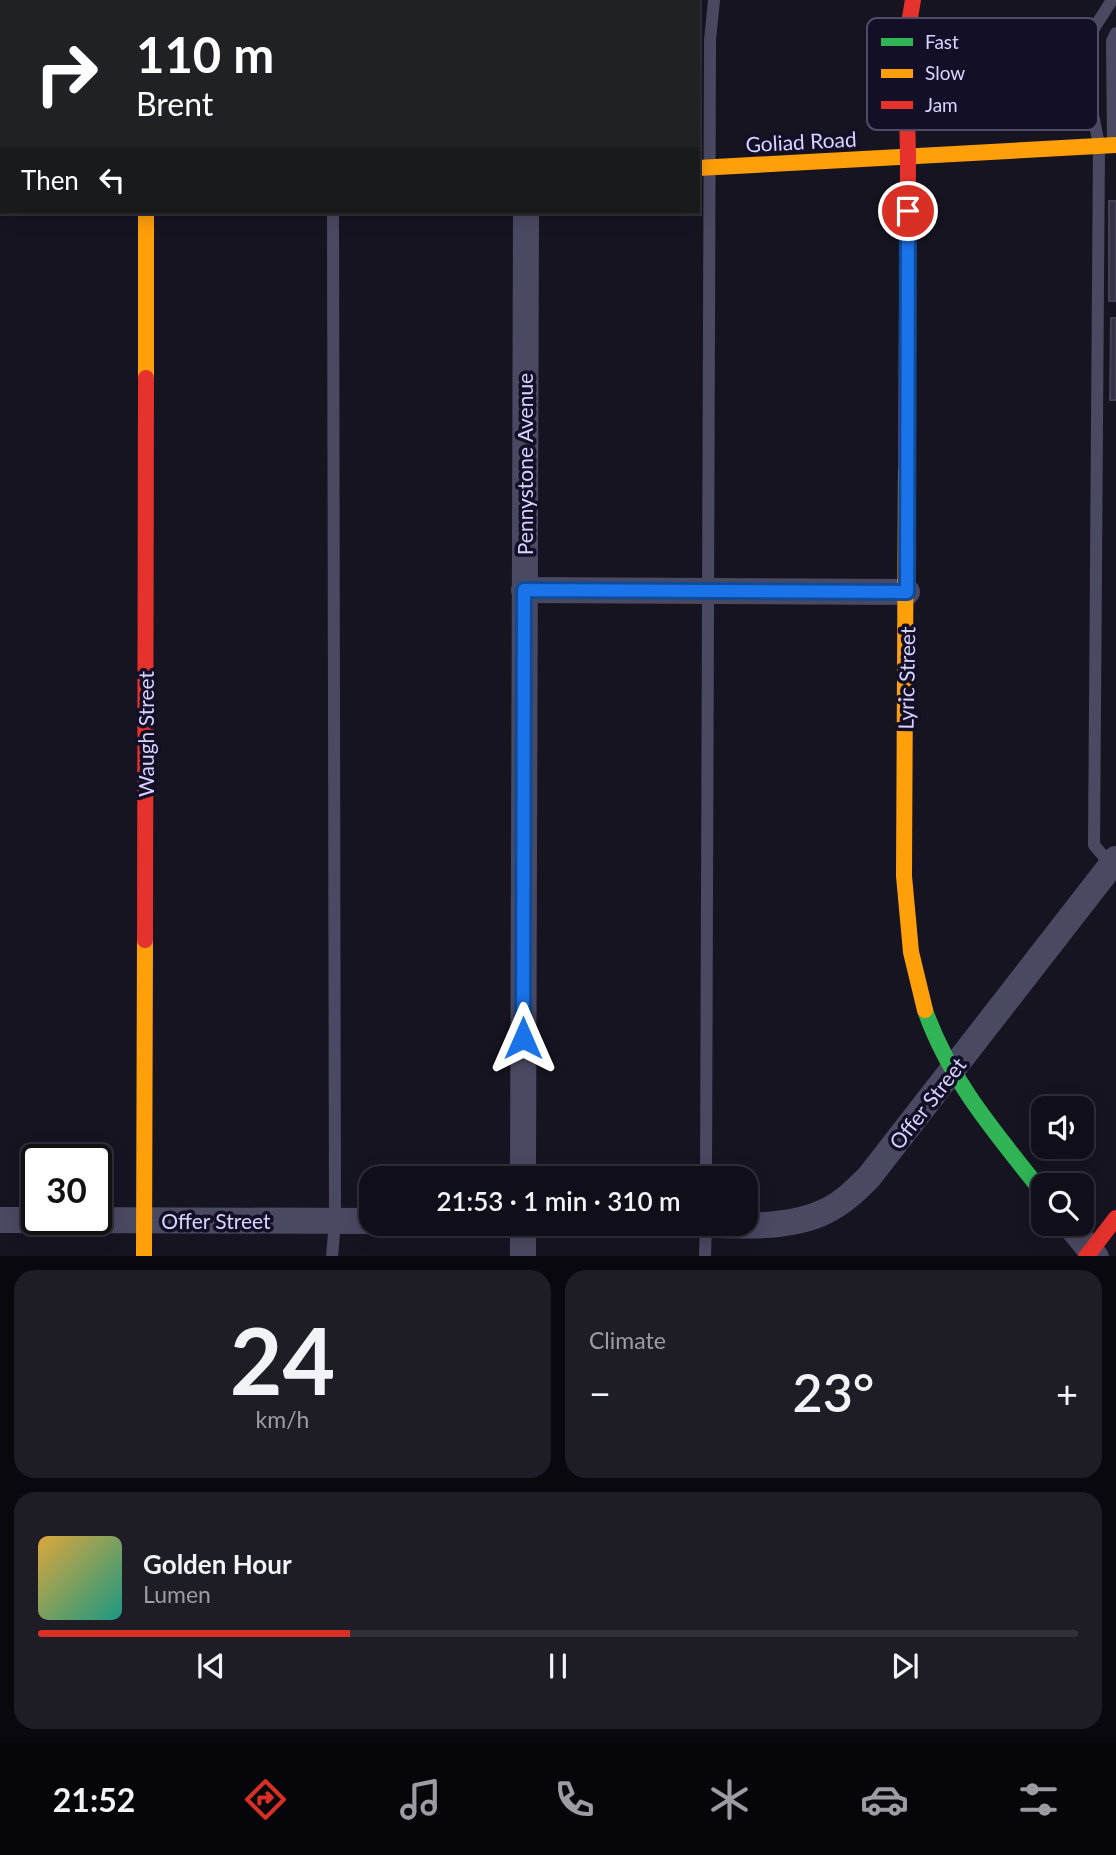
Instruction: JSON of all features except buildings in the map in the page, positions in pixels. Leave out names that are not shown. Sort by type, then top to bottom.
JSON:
[{"type":"street","name":"Lyric Street","points":[[910,18],[913,0]]},
{"type":"street","name":"Lyric Street","points":[[907,130],[906,919],[912,961],[935,1036],[952,1070],[982,1115],[1031,1178]]},
{"type":"street","name":"Goliad Road","points":[[704,168],[1109,145]]},
{"type":"street","name":"Waugh Street","points":[[144,1256],[146,214]]},
{"type":"street","name":"Pennystone Avenue","points":[[523,1166],[526,214]]},
{"type":"street","points":[[524,590],[907,592]]},
{"type":"street","name":"Offer Street","points":[[758,1224],[800,1220],[826,1211],[849,1196],[869,1177],[1114,862]]},
{"type":"street","points":[[1077,1236],[1091,1255],[1116,1218]]},
{"type":"street","points":[[0,1220],[21,1220]]},
{"type":"street","name":"Offer Street","points":[[112,1220],[359,1221]]},
{"type":"street","points":[[523,1236],[523,1256]]},
{"type":"lane","points":[[706,1166],[709,591],[704,168],[709,40],[714,0]]},
{"type":"lane","points":[[1098,22],[1112,0]]},
{"type":"lane","points":[[1114,862],[1094,845],[1109,145],[1112,41],[1116,33]]},
{"type":"lane","points":[[1098,114],[1109,145]]},
{"type":"lane","points":[[332,214],[335,1221],[332,1256]]},
{"type":"lane","points":[[705,1256],[706,1236]]},
{"type":"traffic: fast","points":[[925,1010],[935,1036],[961,1084],[1031,1178]]},
{"type":"traffic: slow","points":[[700,168],[1116,145]]},
{"type":"traffic: slow","points":[[146,214],[146,378]]},
{"type":"traffic: slow","points":[[906,467],[904,876],[911,952],[925,1010]]},
{"type":"traffic: slow","points":[[144,1256],[145,940]]},
{"type":"traffic: jam","points":[[910,18],[913,0]]},
{"type":"traffic: jam","points":[[906,467],[908,130]]},
{"type":"traffic: jam","points":[[145,940],[146,378]]},
{"type":"traffic: jam","points":[[1087,1256],[1116,1218]]},
{"type":"route","points":[[523,1038],[524,590],[907,592],[908,211]]}]
